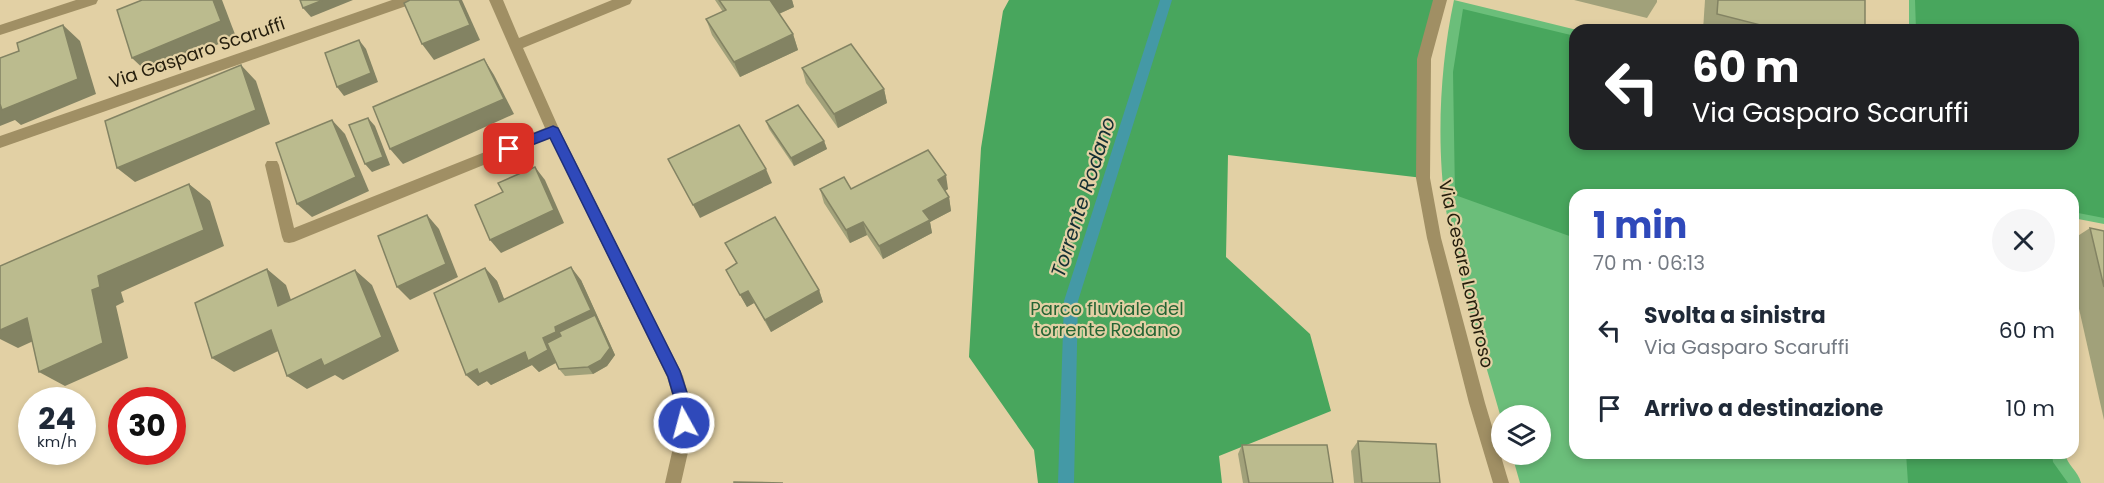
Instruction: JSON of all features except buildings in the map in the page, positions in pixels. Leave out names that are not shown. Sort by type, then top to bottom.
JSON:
[{"type":"street","points":[[0,30],[91,0]]},
{"type":"street","name":"Via Gasparo Scaruffi","points":[[0,142],[407,0]]},
{"type":"street","points":[[496,0],[553,131],[675,376],[684,408],[683,439],[673,483]]},
{"type":"street","points":[[516,45],[625,0]]},
{"type":"street","name":"Via Cesare Lombroso","points":[[1440,0],[1424,59],[1423,178],[1434,238],[1471,381],[1501,483]]},
{"type":"street","points":[[272,165],[289,237],[553,131]]},
{"type":"green space","name":"Parco fluviale del torrente Rodano","points":[[1009,0],[1440,0],[1424,59],[1423,178],[1228,155],[1226,257],[1310,334],[1331,411],[1219,456],[1222,483],[1038,483],[1034,450],[969,357],[981,148],[1003,11]]},
{"type":"green space","points":[[1454,0],[1569,28],[1569,150],[2079,150],[2079,24],[1909,24],[1909,0],[2104,0],[2104,224],[2079,219],[2079,189],[1569,189],[1569,459],[2067,459],[2081,483],[1520,483],[1515,465],[1551,465],[1551,405],[1497,405],[1464,289],[1446,210],[1440,132],[1445,51]]},
{"type":"green space","points":[[1915,0],[2104,0],[2104,218],[2079,213],[2079,189],[1569,189],[1569,236],[1455,195],[1453,72],[1463,9],[1569,35],[1569,150],[2079,150],[2079,24],[1916,24]]},
{"type":"green space","points":[[1906,459],[2053,459],[2068,483],[1908,483]]},
{"type":"waterway","name":"Torrente Rodano","points":[[1066,483],[1071,301],[1166,0]]},
{"type":"route","points":[[509,149],[553,131],[675,376],[684,408],[684,423]]}]
